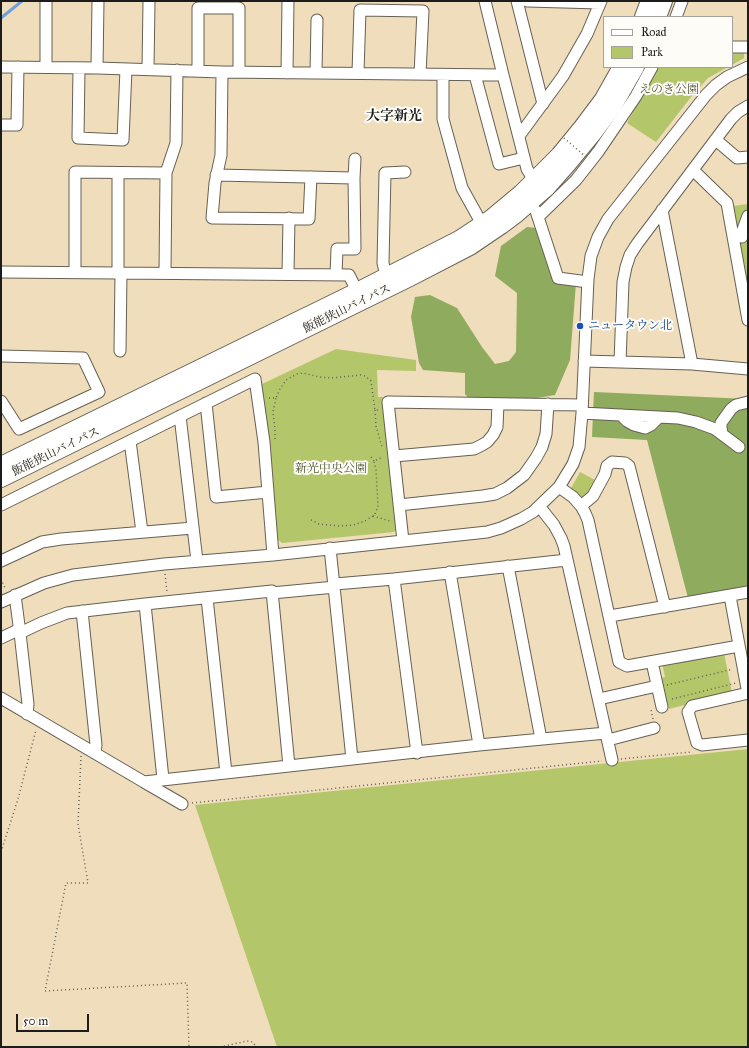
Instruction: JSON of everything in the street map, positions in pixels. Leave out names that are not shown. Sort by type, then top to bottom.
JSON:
[{"type":"highway","points":[[643,16],[649,1]]},
{"type":"highway","points":[[658,16],[664,1]]},
{"type":"highway","name":"飯能狭山バイパス","points":[[1,465],[357,291],[459,239],[482,224],[521,193],[559,155],[603,99],[620,68]]},
{"type":"highway","name":"飯能狭山バイパス","points":[[1,479],[396,285],[470,247],[507,222],[546,188],[593,134],[613,107],[635,68]]},
{"type":"street","points":[[46,1],[46,67]]},
{"type":"street","points":[[97,68],[98,1]]},
{"type":"street","points":[[148,70],[149,1]]},
{"type":"street","points":[[287,72],[288,1]]},
{"type":"street","points":[[485,1],[502,75],[527,169],[534,180]]},
{"type":"street","points":[[517,1],[543,104]]},
{"type":"street","points":[[519,136],[563,76],[576,55],[587,34],[600,2],[527,1]]},
{"type":"street","points":[[676,16],[682,1]]},
{"type":"street","points":[[198,71],[198,8],[239,8],[239,72]]},
{"type":"street","points":[[358,73],[360,10],[423,11],[420,74]]},
{"type":"street","points":[[316,73],[317,20]]},
{"type":"street","points":[[733,47],[748,47]]},
{"type":"street","points":[[1,67],[222,72],[502,75]]},
{"type":"street","points":[[1,125],[17,125],[18,67]]},
{"type":"street","points":[[1,602],[44,583],[73,575],[164,564],[273,555],[487,532],[501,528],[521,519],[539,506],[559,487],[572,464],[579,447],[588,282],[591,256],[598,238],[608,219],[706,95],[727,77],[748,67]]},
{"type":"street","points":[[79,68],[78,138],[123,140],[126,69]]},
{"type":"street","points":[[538,217],[576,180],[598,152],[636,96],[651,68]]},
{"type":"street","points":[[165,273],[166,173],[176,143],[177,70]]},
{"type":"street","points":[[222,72],[221,155],[216,175],[212,218],[309,219],[311,177]]},
{"type":"street","points":[[443,74],[443,119],[462,188],[482,224]]},
{"type":"street","points":[[475,75],[499,164],[524,158]]},
{"type":"street","points":[[620,362],[623,282],[630,255],[731,119],[738,112],[748,106]]},
{"type":"street","points":[[716,140],[737,158],[748,157]]},
{"type":"street","points":[[336,275],[337,249],[355,249],[355,159]]},
{"type":"street","points":[[693,170],[727,203],[748,320]]},
{"type":"street","points":[[75,272],[75,172],[166,173]]},
{"type":"street","points":[[386,276],[384,263],[385,173],[405,172]]},
{"type":"street","points":[[118,173],[120,351]]},
{"type":"street","points":[[216,175],[354,178]]},
{"type":"street","points":[[531,202],[535,208],[558,278],[588,282]]},
{"type":"street","points":[[662,210],[692,364]]},
{"type":"street","points":[[742,237],[742,232],[748,216]]},
{"type":"street","points":[[288,274],[289,218]]},
{"type":"street","points":[[1,272],[349,275],[357,291]]},
{"type":"street","points":[[1,356],[83,358],[99,392],[19,429],[1,402]]},
{"type":"street","points":[[584,361],[692,364],[748,369]]},
{"type":"street","points":[[1,505],[255,379],[264,442],[273,555]]},
{"type":"street","points":[[403,541],[399,505],[390,456],[388,402],[548,404],[621,415],[678,418],[696,422],[715,429],[739,447]]},
{"type":"street","points":[[722,433],[721,423],[731,409],[736,405],[748,402]]},
{"type":"street","points":[[206,403],[216,497],[268,492]]},
{"type":"street","points":[[390,456],[474,449],[487,442],[493,435],[497,427],[498,404]]},
{"type":"street","points":[[399,505],[496,494],[507,488],[524,475],[542,447],[546,434],[548,404]]},
{"type":"street","points":[[180,416],[197,561]]},
{"type":"street","points":[[130,441],[142,532]]},
{"type":"street","points":[[581,506],[593,496],[605,474],[607,466],[612,462],[625,463],[628,466],[665,607]]},
{"type":"street","points":[[559,487],[573,497],[581,506],[588,520],[620,662],[627,666],[739,646]]},
{"type":"street","points":[[539,506],[558,532],[564,546],[612,760]]},
{"type":"street","points":[[1,562],[42,542],[193,528]]},
{"type":"street","points":[[330,548],[352,759]]},
{"type":"street","points":[[1,638],[67,613],[168,601],[272,591],[272,593],[567,560]]},
{"type":"street","points":[[508,566],[541,739]]},
{"type":"street","points":[[450,572],[479,745]]},
{"type":"street","points":[[394,579],[417,752]]},
{"type":"street","points":[[610,616],[748,592]]},
{"type":"street","points":[[272,593],[289,766]]},
{"type":"street","points":[[16,595],[28,704],[27,714]]},
{"type":"street","points":[[730,596],[748,694],[692,706],[688,712],[697,743],[702,745],[748,740]]},
{"type":"street","points":[[207,598],[226,773]]},
{"type":"street","points":[[145,604],[162,779]]},
{"type":"street","points":[[82,611],[96,745],[95,753]]},
{"type":"street","points":[[652,662],[666,704]]},
{"type":"street","points":[[599,699],[661,686]]},
{"type":"street","points":[[1,698],[182,804]]},
{"type":"street","points":[[144,782],[479,745],[541,739],[607,737],[654,728]]},
{"type":"path","points":[[564,138],[586,157]]},
{"type":"path","points":[[258,400],[276,398],[286,380],[297,374],[303,373],[331,378],[361,375],[365,376],[371,381],[376,426],[380,441],[390,456],[374,461]]},
{"type":"path","points":[[375,410],[389,409]]},
{"type":"path","points":[[311,520],[319,524],[339,526],[353,525],[365,521],[375,514],[378,506],[376,470],[374,461],[371,457]]},
{"type":"path","points":[[373,516],[401,522]]},
{"type":"path","points":[[164,564],[168,601]]},
{"type":"path","points":[[661,686],[743,667]]},
{"type":"path","points":[[654,728],[651,710],[666,704],[746,681]]},
{"type":"path","points":[[1,852],[18,799],[36,728]]},
{"type":"path","points":[[182,804],[699,751],[697,743]]},
{"type":"path","points":[[81,754],[78,824],[88,883],[66,883],[45,991],[187,983],[189,1047]]},
{"type":"path","points":[[220,1047],[247,1041],[253,1042],[256,1047]]},
{"type":"green space","points":[[733,51],[744,51],[744,58],[733,64]]},
{"type":"green space","name":"えのき公園","points":[[657,68],[726,68],[708,78],[691,97],[656,142],[627,123]]},
{"type":"green space","points":[[748,204],[748,292],[733,206]]},
{"type":"green space","points":[[527,227],[537,228],[553,279],[576,283],[570,360],[555,395],[531,399],[469,399],[465,394],[465,373],[423,370],[419,363],[411,317],[415,297],[430,295],[457,308],[482,347],[495,364],[509,361],[516,352],[517,293],[495,276],[501,246]]},
{"type":"green space","name":"新光中央公園","points":[[336,349],[416,360],[416,371],[377,370],[378,397],[383,397],[397,529],[394,532],[282,543],[278,540],[262,384]]},
{"type":"green space","points":[[594,392],[748,399],[748,587],[688,598],[647,440],[592,437]]},
{"type":"green space","points":[[580,472],[597,481],[584,499],[580,498],[570,490]]},
{"type":"green space","points":[[724,653],[732,693],[669,709],[661,678],[665,677],[662,663]]},
{"type":"green space","points":[[748,749],[748,1047],[277,1047],[195,805]]},
{"type":"waterway","points":[[1,18],[22,1]]},
{"type":"place","name":"ニュータウン北","points":[[580,326]]},
{"type":"district","name":"大字新光","points":[[394,117]]}]
